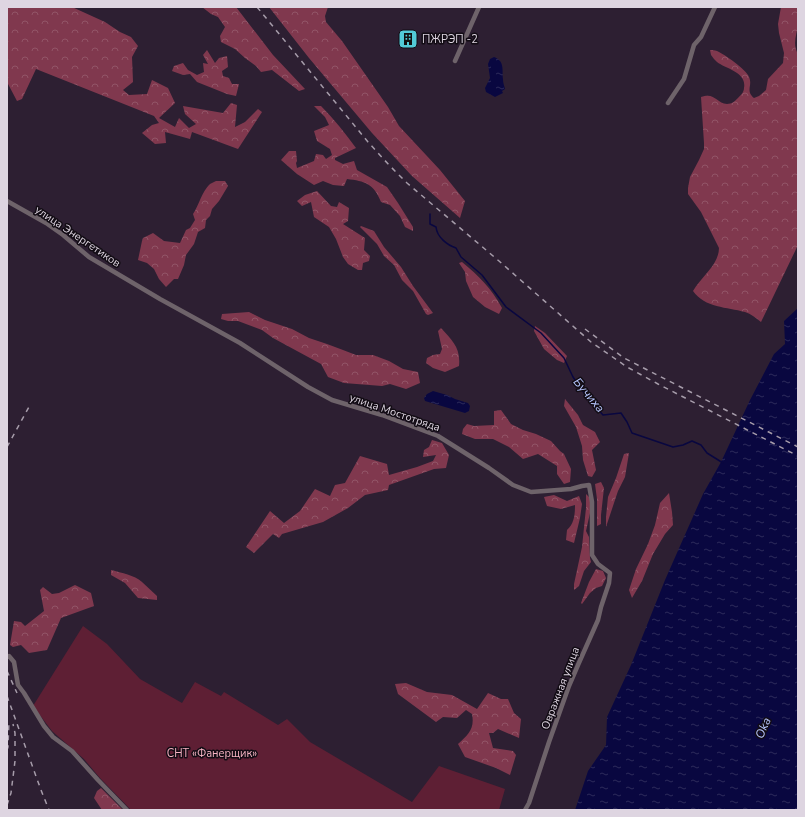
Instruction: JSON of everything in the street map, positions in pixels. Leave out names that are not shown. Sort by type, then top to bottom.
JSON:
[{"type":"street","points":[[455,61],[479,7]]},
{"type":"street","points":[[668,103],[684,79],[694,45],[701,37],[715,7]]},
{"type":"street","name":"улица Энергетиков","points":[[7,200],[46,223],[89,257],[160,299]]},
{"type":"street","name":"улица Мостотряда","points":[[160,299],[240,343],[320,394],[332,400],[382,415],[438,436],[513,485],[531,492],[571,489],[589,485],[592,502],[592,555],[598,564],[610,573]]},
{"type":"street","name":"Овражная улица","points":[[525,810],[529,803],[572,679],[598,620],[600,607],[609,583],[610,573]]},
{"type":"street","points":[[7,657],[9,656],[14,662],[18,684],[44,726],[53,737],[72,751],[127,810]]},
{"type":"green space","points":[[72,7],[105,22],[131,37],[138,46],[132,57],[133,82],[123,90],[129,95],[147,94],[152,80],[168,88],[175,103],[159,118],[175,127],[179,118],[189,128],[196,124],[185,114],[183,106],[223,113],[231,103],[237,105],[235,127],[245,122],[258,109],[262,112],[238,149],[192,132],[190,139],[165,132],[166,143],[155,144],[142,133],[152,125],[159,123],[154,116],[36,69],[22,99],[17,101],[7,82],[7,8]]},
{"type":"green space","points":[[202,7],[236,7],[273,55],[305,89],[299,91],[272,70],[261,72],[235,49],[221,42],[220,36],[225,27],[218,17]]},
{"type":"green space","points":[[269,7],[328,7],[325,16],[326,22],[342,41],[388,107],[399,126],[440,170],[465,201],[460,218],[412,176],[372,133],[309,58]]},
{"type":"green space","points":[[781,7],[798,7],[795,46],[798,54],[798,245],[761,322],[745,312],[710,304],[698,297],[693,291],[713,265],[719,248],[701,212],[688,194],[688,188],[690,177],[704,149],[701,97],[709,96],[720,102],[729,104],[737,99],[744,89],[742,78],[735,72],[717,62],[711,55],[710,50],[715,50],[735,62],[744,70],[750,80],[751,95],[754,98],[759,96],[766,90],[768,79],[783,63],[784,53],[778,24]]},
{"type":"green space","points":[[207,50],[215,63],[219,58],[227,56],[228,67],[222,71],[223,76],[229,78],[232,84],[239,84],[236,96],[197,82],[190,74],[183,75],[172,71],[174,66],[183,63],[188,70],[197,75],[204,72],[203,63],[208,64],[203,55]]},
{"type":"green space","points":[[314,106],[321,106],[356,148],[335,158],[335,160],[343,164],[354,161],[357,170],[387,187],[413,227],[413,231],[405,227],[400,216],[390,205],[381,202],[375,191],[368,184],[347,179],[344,186],[333,185],[323,181],[314,185],[297,174],[281,160],[289,151],[296,151],[297,168],[314,161],[316,154],[323,155],[326,159],[332,155],[330,149],[317,141],[314,131],[329,125],[325,117]]},
{"type":"green space","points":[[216,181],[225,181],[228,186],[212,209],[210,216],[206,220],[205,228],[198,232],[194,244],[186,255],[184,265],[178,279],[174,279],[166,287],[159,279],[154,269],[147,263],[138,260],[143,238],[153,233],[164,241],[180,243],[186,230],[190,228],[195,220],[193,214],[205,190],[210,184]]},
{"type":"green space","points":[[317,191],[331,206],[337,207],[339,202],[349,208],[348,221],[343,224],[365,238],[364,250],[370,256],[369,261],[363,263],[362,270],[358,270],[348,264],[343,257],[336,239],[329,227],[314,217],[311,202],[302,206],[297,201],[305,195]]},
{"type":"green space","points":[[361,226],[374,231],[384,247],[401,267],[433,313],[428,315],[426,314],[413,291],[402,280],[394,265],[384,256],[377,244],[360,227]]},
{"type":"green space","points":[[462,262],[479,277],[494,294],[502,308],[499,314],[485,307],[473,297],[466,281],[465,272],[459,263]]},
{"type":"green space","points":[[249,312],[265,320],[292,329],[309,338],[356,355],[373,355],[389,361],[403,369],[418,372],[420,383],[406,389],[390,384],[382,386],[344,383],[328,377],[321,364],[273,338],[262,330],[238,321],[221,319],[222,314]]},
{"type":"green space","points":[[535,326],[545,333],[567,356],[564,363],[557,360],[544,349],[534,331]]},
{"type":"green space","points":[[441,328],[449,336],[459,354],[459,366],[445,372],[433,368],[426,363],[427,358],[440,354],[442,349],[438,331]]},
{"type":"green space","points":[[565,399],[578,415],[583,425],[595,432],[600,442],[592,450],[596,470],[592,477],[588,476],[583,460],[582,446],[576,427],[564,406]]},
{"type":"green space","points":[[501,410],[511,424],[551,441],[564,454],[571,469],[570,482],[564,484],[557,474],[557,466],[538,454],[523,459],[509,447],[493,439],[475,439],[462,434],[463,429],[467,424],[474,426],[494,425],[494,411]]},
{"type":"green space","points":[[432,440],[442,443],[449,455],[446,468],[434,469],[389,485],[388,490],[365,495],[348,508],[323,522],[282,534],[279,538],[273,534],[254,553],[246,547],[270,511],[284,523],[300,511],[315,489],[330,496],[335,485],[345,483],[360,456],[387,464],[389,475],[433,461],[436,455],[423,457],[424,450],[429,447]]},
{"type":"green space","points":[[629,453],[625,477],[618,491],[606,527],[608,497],[624,454]]},
{"type":"green space","points":[[601,482],[604,488],[601,524],[597,526],[597,499],[595,484]]},
{"type":"green space","points":[[669,493],[673,525],[665,534],[653,554],[642,581],[632,598],[629,590],[636,569],[655,525],[660,503]]},
{"type":"green space","points":[[586,494],[590,498],[590,513],[586,531],[589,537],[591,562],[584,571],[579,586],[574,590],[582,547]]},
{"type":"green space","points":[[554,495],[567,501],[579,496],[582,504],[574,543],[566,540],[567,530],[574,519],[575,505],[561,509],[547,506],[544,497]]},
{"type":"green space","points":[[596,569],[603,571],[606,578],[602,586],[596,588],[590,593],[582,604],[581,603],[589,582]]},
{"type":"green space","points":[[111,570],[128,574],[139,580],[157,596],[157,600],[138,598],[125,583],[111,575]]},
{"type":"green space","points":[[75,585],[91,593],[94,606],[61,618],[47,650],[29,653],[21,645],[13,647],[10,645],[14,621],[21,622],[25,626],[44,611],[40,590],[43,587],[52,594],[59,593]]},
{"type":"green space","name":"СНТ «Фанерщик»","points":[[83,626],[107,644],[140,679],[182,703],[195,682],[221,696],[224,692],[278,725],[287,719],[310,742],[412,802],[439,766],[505,789],[499,810],[131,810],[84,759],[52,731],[33,706]]},
{"type":"green space","points":[[406,683],[427,692],[452,695],[477,709],[488,693],[501,699],[508,699],[514,713],[521,719],[519,738],[498,729],[493,733],[489,733],[493,748],[513,751],[516,755],[510,775],[496,768],[465,757],[458,744],[465,738],[472,728],[472,714],[466,710],[457,718],[443,717],[436,722],[398,694],[395,684]]},
{"type":"green space","points":[[101,788],[123,810],[102,810],[94,798],[97,791]]},
{"type":"water","points":[[494,57],[501,63],[505,89],[502,91],[503,93],[495,97],[486,92],[485,88],[490,78],[488,64],[490,59]]},
{"type":"water","name":"Oka","points":[[798,308],[798,810],[575,810],[588,771],[606,745],[607,717],[631,665],[665,580],[703,494],[721,462],[750,400],[774,354],[785,344],[784,321]]},
{"type":"water","points":[[433,391],[468,403],[470,406],[469,411],[465,413],[425,401],[424,398],[427,394]]},
{"type":"waterway","name":"Бучиха","points":[[430,214],[430,224],[436,227],[438,234],[443,240],[456,248],[461,257],[482,275],[506,307],[541,333],[564,358],[573,377],[587,397],[603,415],[621,413],[632,433],[673,447],[692,441],[701,445],[707,453],[723,463]]},
{"type":"railway","points":[[257,7],[368,142],[389,165],[407,183],[591,342],[627,367],[798,456]]},
{"type":"railway","points":[[585,329],[624,358],[798,447]]},
{"type":"railway","points":[[7,447],[30,405]]},
{"type":"railway","points":[[7,671],[17,693]]},
{"type":"railway","points":[[7,696],[49,810]]},
{"type":"railway","points":[[7,750],[9,721]]},
{"type":"railway","points":[[7,805],[11,793],[15,761],[15,733],[13,724]]},
{"type":"place","name":"ПЖРЭП -2","points":[[408,39]]}]
